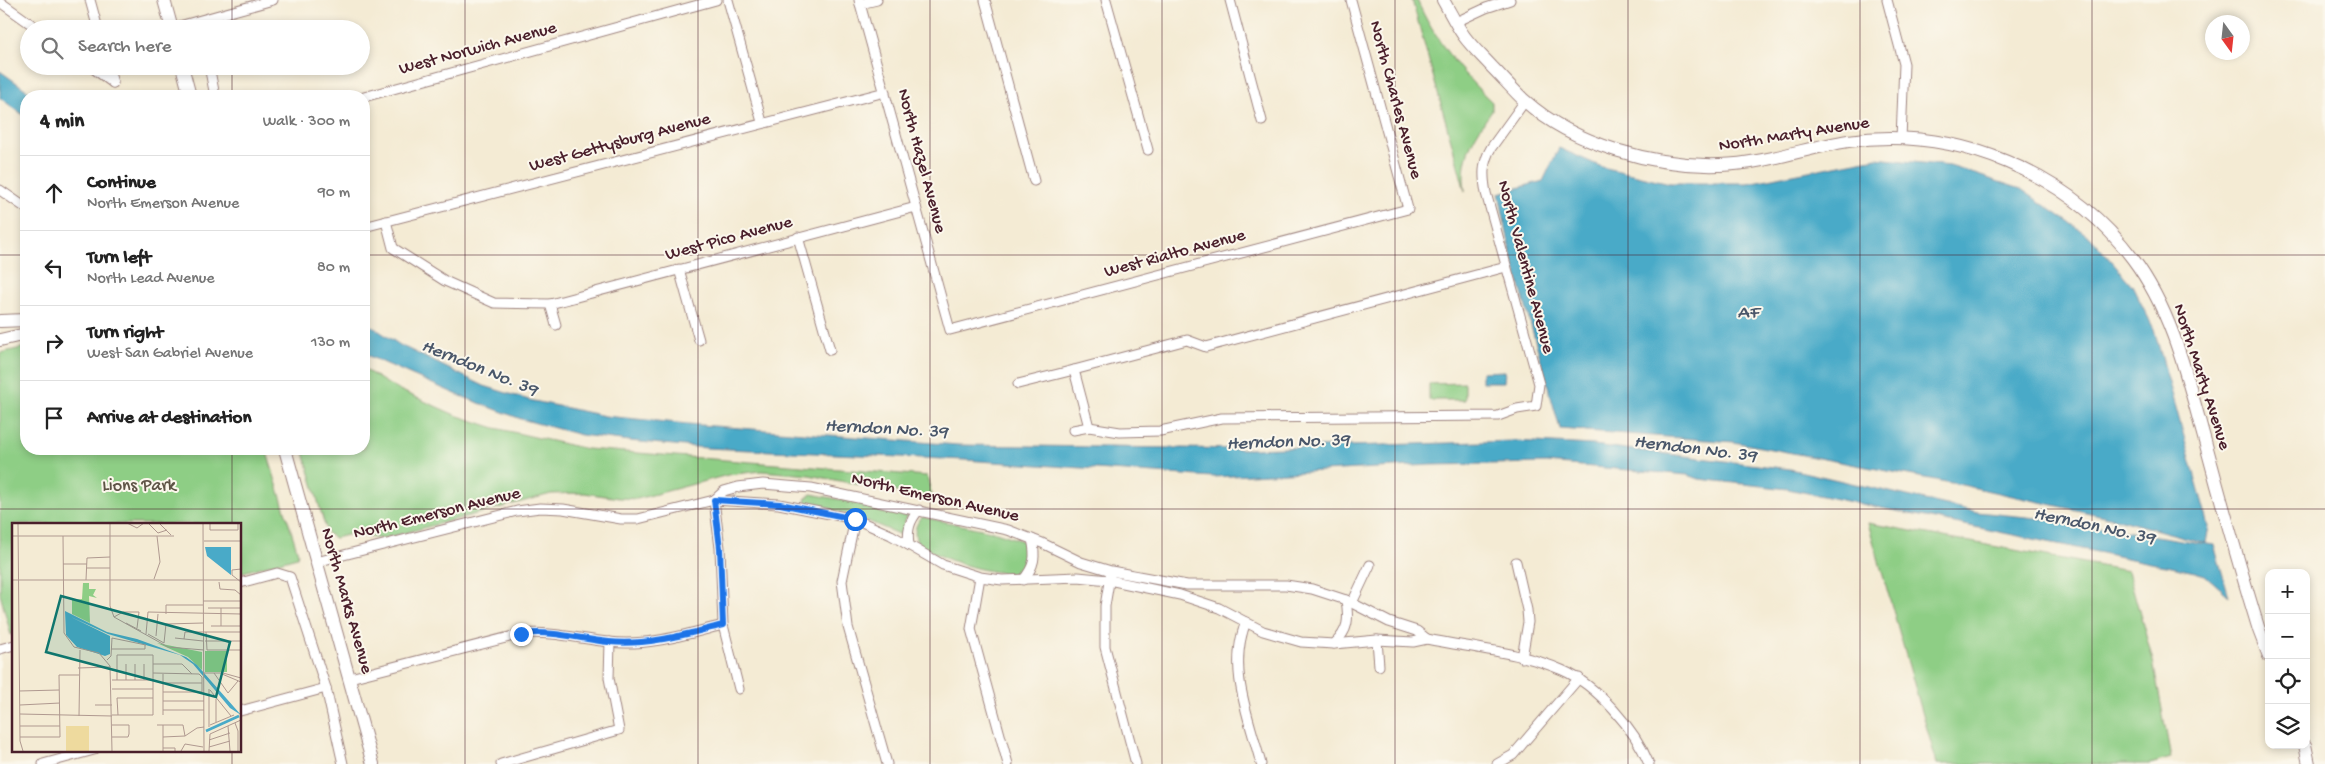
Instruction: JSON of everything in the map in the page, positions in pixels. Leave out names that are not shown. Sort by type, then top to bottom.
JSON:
[{"type":"street","points":[[90,0],[96,20]]},
{"type":"street","points":[[164,0],[170,20]]},
{"type":"street","points":[[213,20],[273,0]]},
{"type":"street","name":"West Norwich Avenue","points":[[370,95],[716,0]]},
{"type":"street","points":[[728,0],[762,122]]},
{"type":"street","points":[[860,2],[877,0]]},
{"type":"street","points":[[985,0],[1034,181]]},
{"type":"street","points":[[1106,0],[1148,150]]},
{"type":"street","points":[[1230,0],[1262,121]]},
{"type":"street","name":"North Charles Avenue","points":[[1351,0],[1408,209]]},
{"type":"street","points":[[1443,0],[1464,37],[1525,101]]},
{"type":"street","points":[[1456,22],[1486,8],[1510,0]]},
{"type":"street","points":[[1887,0],[1904,64],[1901,139]]},
{"type":"street","points":[[1,2],[26,20]]},
{"type":"street","name":"North Hazel Avenue","points":[[860,2],[950,330]]},
{"type":"street","points":[[102,75],[113,83],[111,75]]},
{"type":"street","points":[[184,75],[188,90]]},
{"type":"street","points":[[211,75],[215,90]]},
{"type":"street","name":"West Gettysburg Avenue","points":[[370,225],[762,122],[885,92]]},
{"type":"street","name":"North Marty Avenue","points":[[1525,101],[1570,131],[1597,143],[1632,155],[1673,163],[1704,165],[1740,164],[1771,159],[1848,141],[1901,139],[1932,141],[1964,147],[1987,154],[2030,172],[2068,196],[2102,225],[2132,258],[2159,301],[2178,349],[2250,602],[2265,645]]},
{"type":"street","name":"North Valentine Avenue","points":[[1089,427],[1120,432],[1160,431],[1223,418],[1498,416],[1517,409],[1536,406],[1539,384],[1486,193],[1483,172],[1486,155],[1490,148],[1525,101]]},
{"type":"street","points":[[0,190],[20,204]]},
{"type":"street","name":"West Pico Avenue","points":[[386,221],[393,248],[444,280],[494,303],[550,304],[916,207]]},
{"type":"street","name":"West Rialto Avenue","points":[[950,330],[1408,209]]},
{"type":"street","points":[[798,237],[830,350]]},
{"type":"street","points":[[1018,384],[1187,340],[1206,347],[1506,267]]},
{"type":"street","points":[[679,269],[699,340]]},
{"type":"street","points":[[550,304],[556,325]]},
{"type":"street","points":[[0,321],[20,320]]},
{"type":"street","points":[[0,340],[20,335]]},
{"type":"street","points":[[1073,430],[1089,427],[1074,370]]},
{"type":"street","name":"North Marks Avenue","points":[[287,455],[373,764]]},
{"type":"street","name":"North Emerson Avenue","points":[[714,500],[724,491],[738,487],[763,484],[811,488],[990,525],[1032,539],[1081,562],[1111,570],[1186,585],[1286,585],[1312,589],[1349,602],[1389,622],[1416,631],[1427,639]]},
{"type":"street","points":[[714,500],[720,548],[723,625],[739,689]]},
{"type":"street","name":"North Emerson Avenue","points":[[316,562],[517,510],[563,509],[606,518],[638,519],[714,500],[780,504],[855,519],[892,535],[943,565],[980,577],[1023,580],[1078,577],[1109,580],[1204,602],[1282,637],[1301,642],[1334,644],[1377,640],[1413,642],[1427,639],[1545,663],[1578,678]]},
{"type":"street","points":[[909,545],[909,526],[912,517],[919,510]]},
{"type":"street","points":[[855,519],[842,581],[848,627],[887,764]]},
{"type":"street","points":[[1023,580],[1032,570],[1035,560],[1032,539]]},
{"type":"street","points":[[1516,562],[1527,616],[1522,658]]},
{"type":"street","points":[[1334,644],[1345,632],[1348,624],[1349,602],[1370,565]]},
{"type":"street","points":[[1111,570],[1105,606],[1105,647],[1136,764]]},
{"type":"street","points":[[241,583],[277,573],[290,577],[326,688],[342,764]]},
{"type":"street","points":[[980,577],[971,629],[1008,764]]},
{"type":"street","points":[[1246,622],[1237,653],[1239,682],[1261,764]]},
{"type":"street","points":[[350,678],[521,634],[550,632],[610,642],[664,639],[723,625]]},
{"type":"street","points":[[1377,640],[1379,666]]},
{"type":"street","points":[[501,764],[619,730],[609,678],[610,642]]},
{"type":"street","points":[[1497,764],[1513,755],[1578,678],[1618,713],[1644,751],[1649,764]]},
{"type":"street","points":[[241,711],[326,688]]},
{"type":"street","points":[[2306,749],[2309,764]]},
{"type":"street","points":[[43,764],[87,752]]},
{"type":"green space","points":[[1412,0],[1417,0],[1449,55],[1492,102],[1492,111],[1474,139],[1466,158],[1464,168],[1465,191]]},
{"type":"green space","name":"Lions Park","points":[[20,348],[20,455],[268,455],[298,553],[297,557],[241,573],[241,523],[12,523],[11,635],[0,594],[0,353]]},
{"type":"green space","points":[[370,373],[393,387],[455,415],[495,428],[587,449],[927,476],[933,499],[809,475],[761,471],[728,475],[637,499],[584,493],[551,494],[382,539],[351,534],[335,538],[327,533],[305,455],[370,455]]},
{"type":"green space","points":[[1465,383],[1465,400],[1429,400],[1429,384]]},
{"type":"green space","points":[[811,494],[909,513],[904,523],[903,536],[856,516],[807,504],[805,499]]},
{"type":"green space","points":[[922,517],[996,532],[1023,541],[1029,552],[1026,567],[1016,574],[1002,573],[965,565],[941,556],[917,543],[915,529]]},
{"type":"green space","points":[[1868,523],[2128,571],[2153,661],[2171,758],[2149,764],[1937,764]]},
{"type":"water","points":[[0,71],[27,90],[20,90],[20,113],[0,98]]},
{"type":"water","name":"AF","points":[[1559,148],[1602,167],[1670,183],[1747,183],[1876,158],[1950,166],[2021,189],[2090,237],[2132,285],[2154,329],[2209,526],[2206,543],[2113,518],[1962,485],[1734,442],[1560,429],[1511,254],[1499,193],[1543,181]]},
{"type":"water","name":"Herndon No. 39","points":[[370,325],[400,345],[484,386],[529,400],[605,416],[958,445],[1251,449],[1513,441],[1594,445],[1790,469],[1977,512],[2046,519],[2214,545],[2229,596],[2205,575],[2195,572],[1788,489],[1699,479],[1688,475],[1546,463],[1431,465],[1213,477],[965,460],[707,448],[581,435],[521,419],[458,395],[370,357]]},
{"type":"water","points":[[1505,371],[1504,382],[1482,382],[1482,372]]},
{"type":"route","points":[[521,634],[550,632],[610,642],[648,641],[679,636],[723,625],[720,592],[720,548],[714,500],[780,504],[855,519]]}]
